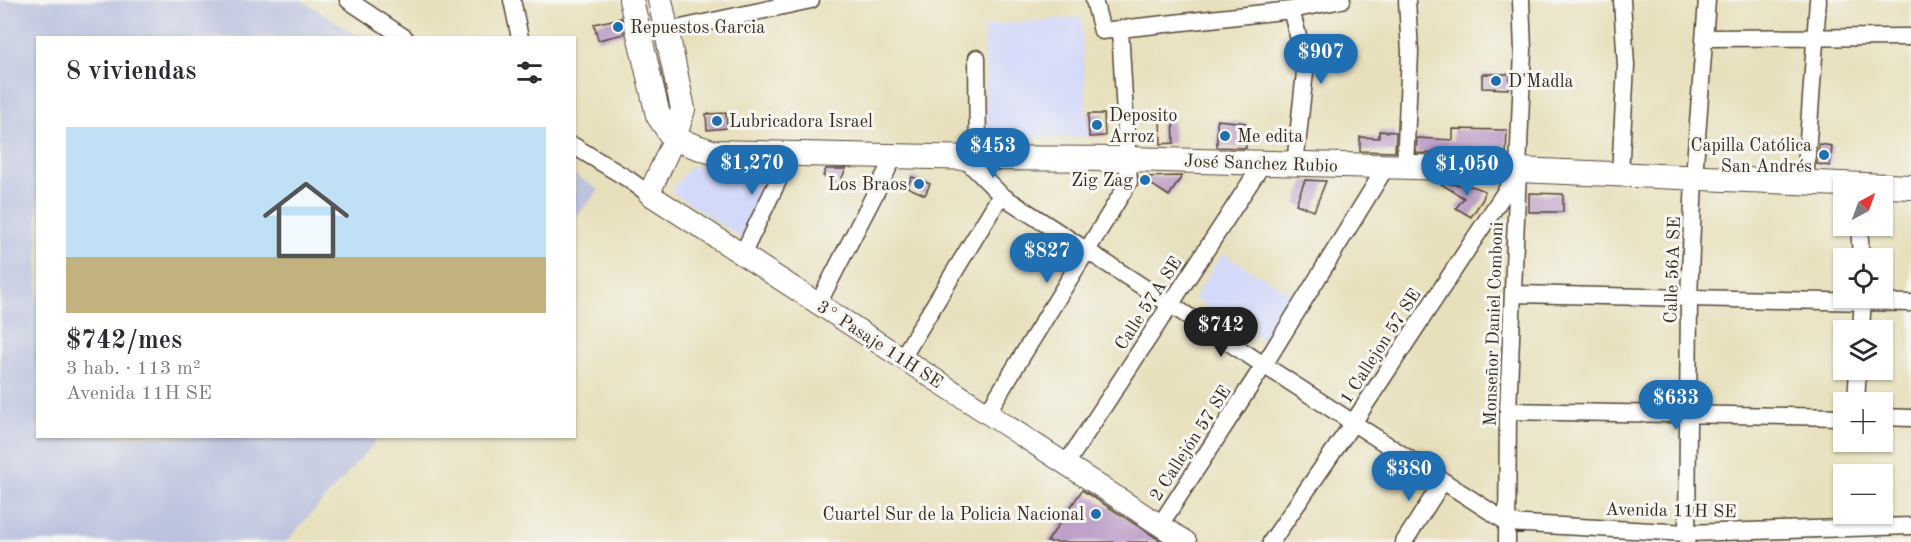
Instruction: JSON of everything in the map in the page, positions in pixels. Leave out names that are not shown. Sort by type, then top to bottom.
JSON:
[{"type":"main road","points":[[631,0],[658,115],[674,139]]},
{"type":"main road","points":[[660,0],[683,109],[674,139]]},
{"type":"main road","name":"José Sanchez Rubio","points":[[674,139],[712,152],[1128,159],[1519,170],[1833,184]]},
{"type":"main road","name":"José Sanchez Rubio","points":[[1893,186],[1911,187]]},
{"type":"street","points":[[348,0],[402,36]]},
{"type":"street","points":[[512,0],[520,36]]},
{"type":"street","points":[[667,31],[811,0]]},
{"type":"street","points":[[1094,0],[1102,31],[1267,6],[1291,10],[1342,0]]},
{"type":"street","name":"2 Callejón 57 SE","points":[[1160,525],[1395,167],[1410,52],[1407,0]]},
{"type":"street","name":"Monseñor Daniel Comboni","points":[[1507,542],[1508,411],[1523,50],[1521,0]]},
{"type":"street","points":[[1620,174],[1626,66],[1622,0]]},
{"type":"street","name":"Calle 56A SE","points":[[1687,537],[1689,298],[1694,178],[1707,0]]},
{"type":"street","points":[[1805,182],[1818,0]]},
{"type":"street","points":[[1291,10],[1304,58],[1305,72],[1295,164]]},
{"type":"street","points":[[987,413],[1129,182],[1120,30]]},
{"type":"street","points":[[1705,38],[1911,38]]},
{"type":"street","points":[[971,158],[976,58]]},
{"type":"street","points":[[649,194],[674,139]]},
{"type":"street","name":"3° Pasaje 11H SE","points":[[576,147],[628,178],[742,255],[1186,542]]},
{"type":"street","points":[[742,255],[792,152]]},
{"type":"street","points":[[818,304],[895,155]]},
{"type":"street","name":"Avenida 11H SE","points":[[971,158],[981,178],[1001,195],[1508,523],[1687,537],[1851,535],[1911,526]]},
{"type":"street","name":"Calle 57A SE","points":[[1066,464],[1263,164]]},
{"type":"street","name":"1 Callejon 57 SE","points":[[1271,542],[1353,423],[1519,170]]},
{"type":"street","points":[[902,358],[1001,195]]},
{"type":"street","points":[[1513,294],[1833,299]]},
{"type":"street","points":[[1893,302],[1911,303]]},
{"type":"street","points":[[1508,411],[1833,417]]},
{"type":"street","points":[[1893,417],[1911,418]]},
{"type":"street","points":[[1404,542],[1443,481]]},
{"type":"shaded area","points":[[0,0],[301,0],[358,36],[36,36],[36,438],[379,438],[286,542],[0,542]]},
{"type":"shaded area","points":[[1081,17],[1088,136],[987,140],[984,26]]},
{"type":"shaded area","points":[[690,166],[778,173],[744,240],[671,191]]},
{"type":"shaded area","points":[[576,176],[599,190],[576,217]]},
{"type":"shaded area","points":[[1222,253],[1300,298],[1270,344],[1194,299]]},
{"type":"building","points":[[621,18],[624,34],[598,40],[594,24]]},
{"type":"building","name":"D'Madla","points":[[1482,74],[1510,74],[1509,89],[1482,88]]},
{"type":"building","name":"Lubricadora Israel","points":[[726,113],[727,128],[707,130],[706,114]]},
{"type":"building","name":"Deposito Arroz","points":[[1088,114],[1104,114],[1105,136],[1089,137]]},
{"type":"building","points":[[1173,117],[1174,143],[1161,144],[1160,118]]},
{"type":"building","points":[[1217,120],[1246,123],[1246,148],[1217,147]]},
{"type":"building","points":[[1453,129],[1507,130],[1506,155],[1416,153],[1417,138],[1453,140]]},
{"type":"building","points":[[1379,131],[1396,132],[1395,152],[1360,151],[1360,137],[1379,138]]},
{"type":"building","name":"Capilla Católica San Andrés","points":[[1819,144],[1832,146],[1830,166],[1817,164]]},
{"type":"building","points":[[826,169],[846,169],[839,184],[823,176]]},
{"type":"building","points":[[1182,176],[1169,196],[1140,177]]},
{"type":"building","name":"Los Braos","points":[[912,177],[930,184],[925,195],[907,187]]},
{"type":"building","points":[[1305,180],[1326,181],[1314,211],[1296,204]]},
{"type":"building","points":[[1438,182],[1475,187],[1485,191],[1483,199],[1471,217],[1456,208],[1464,198]]},
{"type":"building","points":[[1529,193],[1563,194],[1563,212],[1529,212]]},
{"type":"building","name":"Cuartel Sur de la Policia Nacional","points":[[1082,490],[1163,542],[1047,542]]},
{"type":"place","name":"Repuestos Garcia","points":[[618,27]]},
{"type":"place","name":"D'Madla","points":[[1496,81]]},
{"type":"place","name":"Lubricadora Israel","points":[[717,121]]},
{"type":"place","name":"Deposito Arroz","points":[[1097,125]]},
{"type":"place","name":"Me edita","points":[[1225,136]]},
{"type":"place","name":"Capilla Católica San Andrés","points":[[1824,155]]},
{"type":"place","name":"Zig Zag","points":[[1145,180]]},
{"type":"place","name":"Los Braos","points":[[919,184]]},
{"type":"place","name":"Cuartel Sur de la Policia Nacional","points":[[1096,514]]}]
